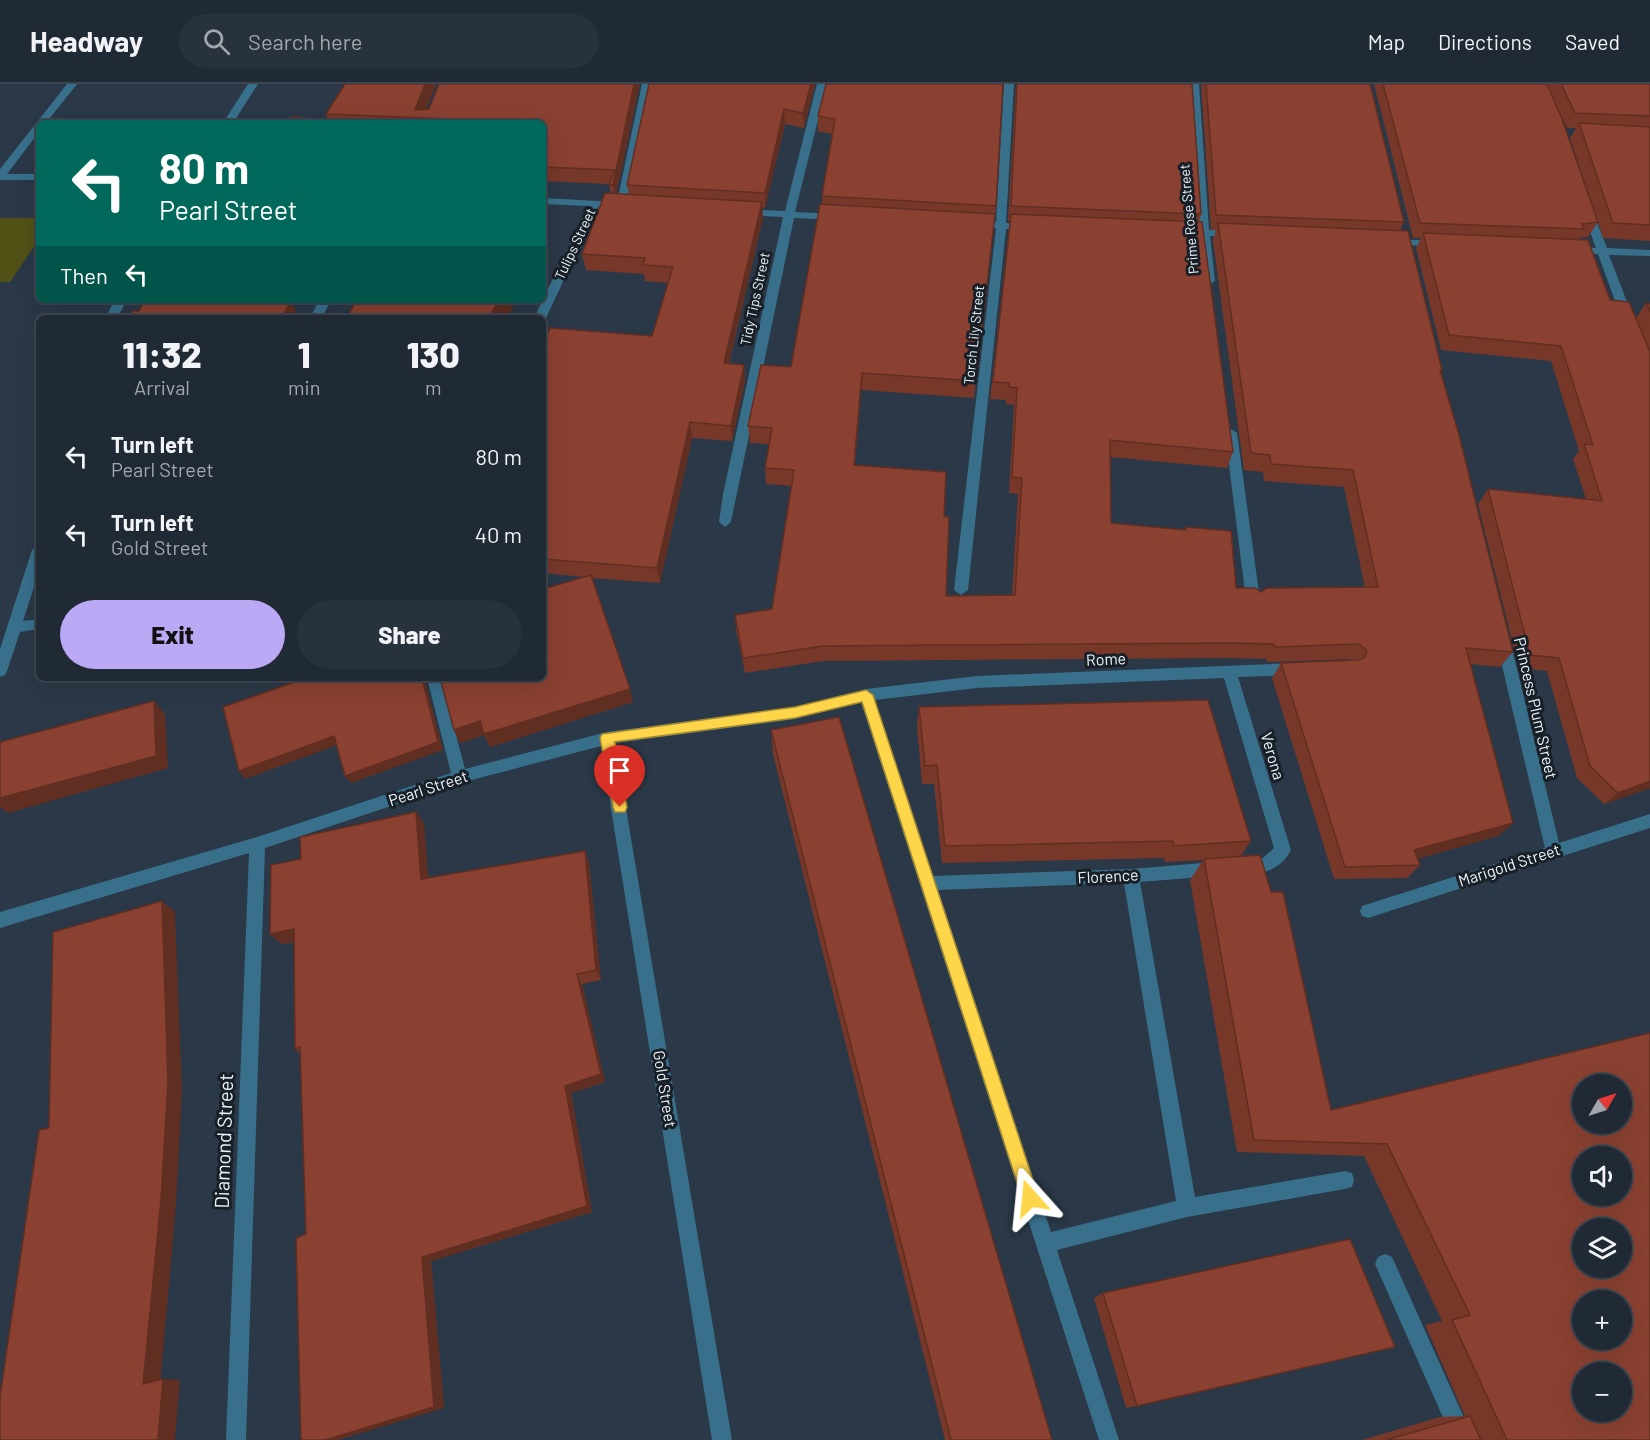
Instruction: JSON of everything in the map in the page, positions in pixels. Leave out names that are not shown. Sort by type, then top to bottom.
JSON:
[{"type":"street","points":[[43,120],[72,84]]},
{"type":"street","points":[[230,120],[253,84]]},
{"type":"street","name":"Tulips Street","points":[[541,315],[595,203],[626,205],[647,84]]},
{"type":"street","name":"Tidy Tips Street","points":[[725,522],[789,215],[822,84]]},
{"type":"street","name":"Torch Lily Street","points":[[961,590],[1001,225],[1009,84]]},
{"type":"street","name":"Prime Rose Street","points":[[1194,84],[1204,233],[1212,292]]},
{"type":"street","points":[[0,176],[36,129]]},
{"type":"street","points":[[0,176],[36,177]]},
{"type":"street","points":[[1582,197],[1600,251],[1634,333]]},
{"type":"street","points":[[546,201],[595,203]]},
{"type":"street","points":[[733,211],[848,218]]},
{"type":"street","points":[[965,224],[1037,227]]},
{"type":"street","points":[[1168,231],[1249,235]]},
{"type":"street","points":[[1374,242],[1452,245]]},
{"type":"street","points":[[1566,250],[1650,253]]},
{"type":"street","points":[[1229,422],[1253,600]]},
{"type":"street","points":[[0,671],[36,560]]},
{"type":"street","points":[[15,627],[36,624]]},
{"type":"street","name":"Princess Plum Street","points":[[1500,628],[1553,850]]},
{"type":"street","name":"Rome","points":[[866,695],[977,682],[1312,669]]},
{"type":"street","name":"Verona","points":[[1229,671],[1283,850]]},
{"type":"street","points":[[436,681],[460,777]]},
{"type":"street","points":[[866,695],[1109,1440]]},
{"type":"street","name":"Pearl Street","points":[[0,920],[257,844],[460,777],[607,738],[795,713],[866,695]]},
{"type":"street","name":"Gold Street","points":[[607,738],[722,1440]]},
{"type":"street","name":"Marigold Street","points":[[1368,911],[1650,820]]},
{"type":"street","name":"Diamond Street","points":[[236,1440],[257,844]]},
{"type":"street","name":"Florence","points":[[927,883],[1131,876],[1267,865],[1283,850]]},
{"type":"street","points":[[1131,876],[1187,1208]]},
{"type":"street","points":[[1045,1243],[1187,1208],[1345,1180]]},
{"type":"street","points":[[1385,1264],[1464,1440]]},
{"type":"shaded area","points":[[0,218],[36,218],[36,243],[10,282],[0,282]]},
{"type":"building","points":[[345,84],[425,84],[415,110],[429,109],[439,84],[634,84],[613,185],[609,184],[615,170],[546,167],[546,120],[447,120],[326,114]]},
{"type":"building","points":[[649,84],[811,84],[803,113],[784,109],[765,193],[627,185]]},
{"type":"building","points":[[826,84],[1003,84],[996,206],[822,196],[835,119],[818,116]]},
{"type":"building","points":[[1017,84],[1192,84],[1201,214],[1011,206]]},
{"type":"building","points":[[1206,84],[1370,84],[1404,222],[1216,215]]},
{"type":"building","points":[[1383,84],[1547,84],[1562,119],[1598,222],[1582,224],[1584,229],[1420,223]]},
{"type":"building","points":[[1561,84],[1650,84],[1650,116],[1575,113]]},
{"type":"building","points":[[293,117],[319,120],[291,120]]},
{"type":"building","points":[[1579,123],[1650,127],[1650,225],[1613,223]]},
{"type":"building","points":[[605,193],[762,202],[724,363],[744,365],[731,426],[690,422],[657,568],[546,559],[546,338],[550,328],[652,336],[673,267],[643,265],[645,258],[582,254]]},
{"type":"building","points":[[820,204],[995,214],[976,381],[862,373],[854,465],[946,472],[944,517],[949,517],[946,596],[1015,595],[1022,478],[1012,477],[1017,388],[1009,387],[1009,383],[993,382],[1011,214],[1202,222],[1233,452],[1110,440],[1111,523],[1186,530],[1186,527],[1231,531],[1236,588],[1255,588],[1261,592],[1267,588],[1378,587],[1353,470],[1271,464],[1270,455],[1251,453],[1218,223],[1408,231],[1442,370],[1440,370],[1459,435],[1513,652],[1466,648],[1513,823],[1414,850],[1420,865],[1345,867],[1281,663],[1359,660],[1365,657],[1367,651],[1359,644],[1275,647],[1274,644],[1231,643],[823,646],[743,658],[735,615],[772,609],[794,470],[765,468],[772,428],[748,426],[761,365],[791,367]]},
{"type":"building","points":[[1423,233],[1588,240],[1610,300],[1629,302],[1650,352],[1650,781],[1618,793],[1590,766],[1559,658],[1530,655],[1488,489],[1602,501],[1584,444],[1593,445],[1561,346],[1449,335]]},
{"type":"building","points":[[143,303],[290,303],[284,315],[131,315],[132,311],[139,311]]},
{"type":"building","points":[[355,303],[496,303],[490,315],[348,315]]},
{"type":"building","points":[[591,575],[630,689],[484,734],[480,721],[454,730],[441,681],[546,681],[546,588]]},
{"type":"building","points":[[297,681],[423,681],[438,742],[345,776],[334,736],[239,771],[223,707]]},
{"type":"building","points":[[1208,700],[1251,841],[1174,846],[1173,841],[945,846],[937,765],[925,766],[919,707]]},
{"type":"building","points":[[154,701],[156,756],[0,798],[0,742]]},
{"type":"building","points":[[839,717],[1052,1440],[951,1440],[771,730]]},
{"type":"building","points":[[416,812],[421,879],[585,851],[596,970],[577,974],[601,1074],[565,1086],[587,1206],[422,1257],[434,1407],[325,1440],[301,1440],[296,1238],[306,1234],[300,1047],[295,1049],[294,929],[270,934],[271,865],[301,859],[300,837]]},
{"type":"building","points":[[1260,855],[1271,892],[1283,892],[1331,1110],[1650,1033],[1650,1440],[1507,1440],[1452,1320],[1470,1315],[1387,1144],[1254,1140],[1204,859]]},
{"type":"building","points":[[162,901],[168,1082],[161,1200],[143,1384],[163,1379],[158,1440],[0,1440],[0,1397],[39,1130],[49,1128],[53,932]]},
{"type":"building","points":[[1350,1239],[1395,1347],[1137,1406],[1103,1293]]},
{"type":"building","points":[[1470,1416],[1481,1440],[1386,1440]]},
{"type":"route","points":[[620,807],[607,738],[795,713],[866,695],[1030,1198]]}]
